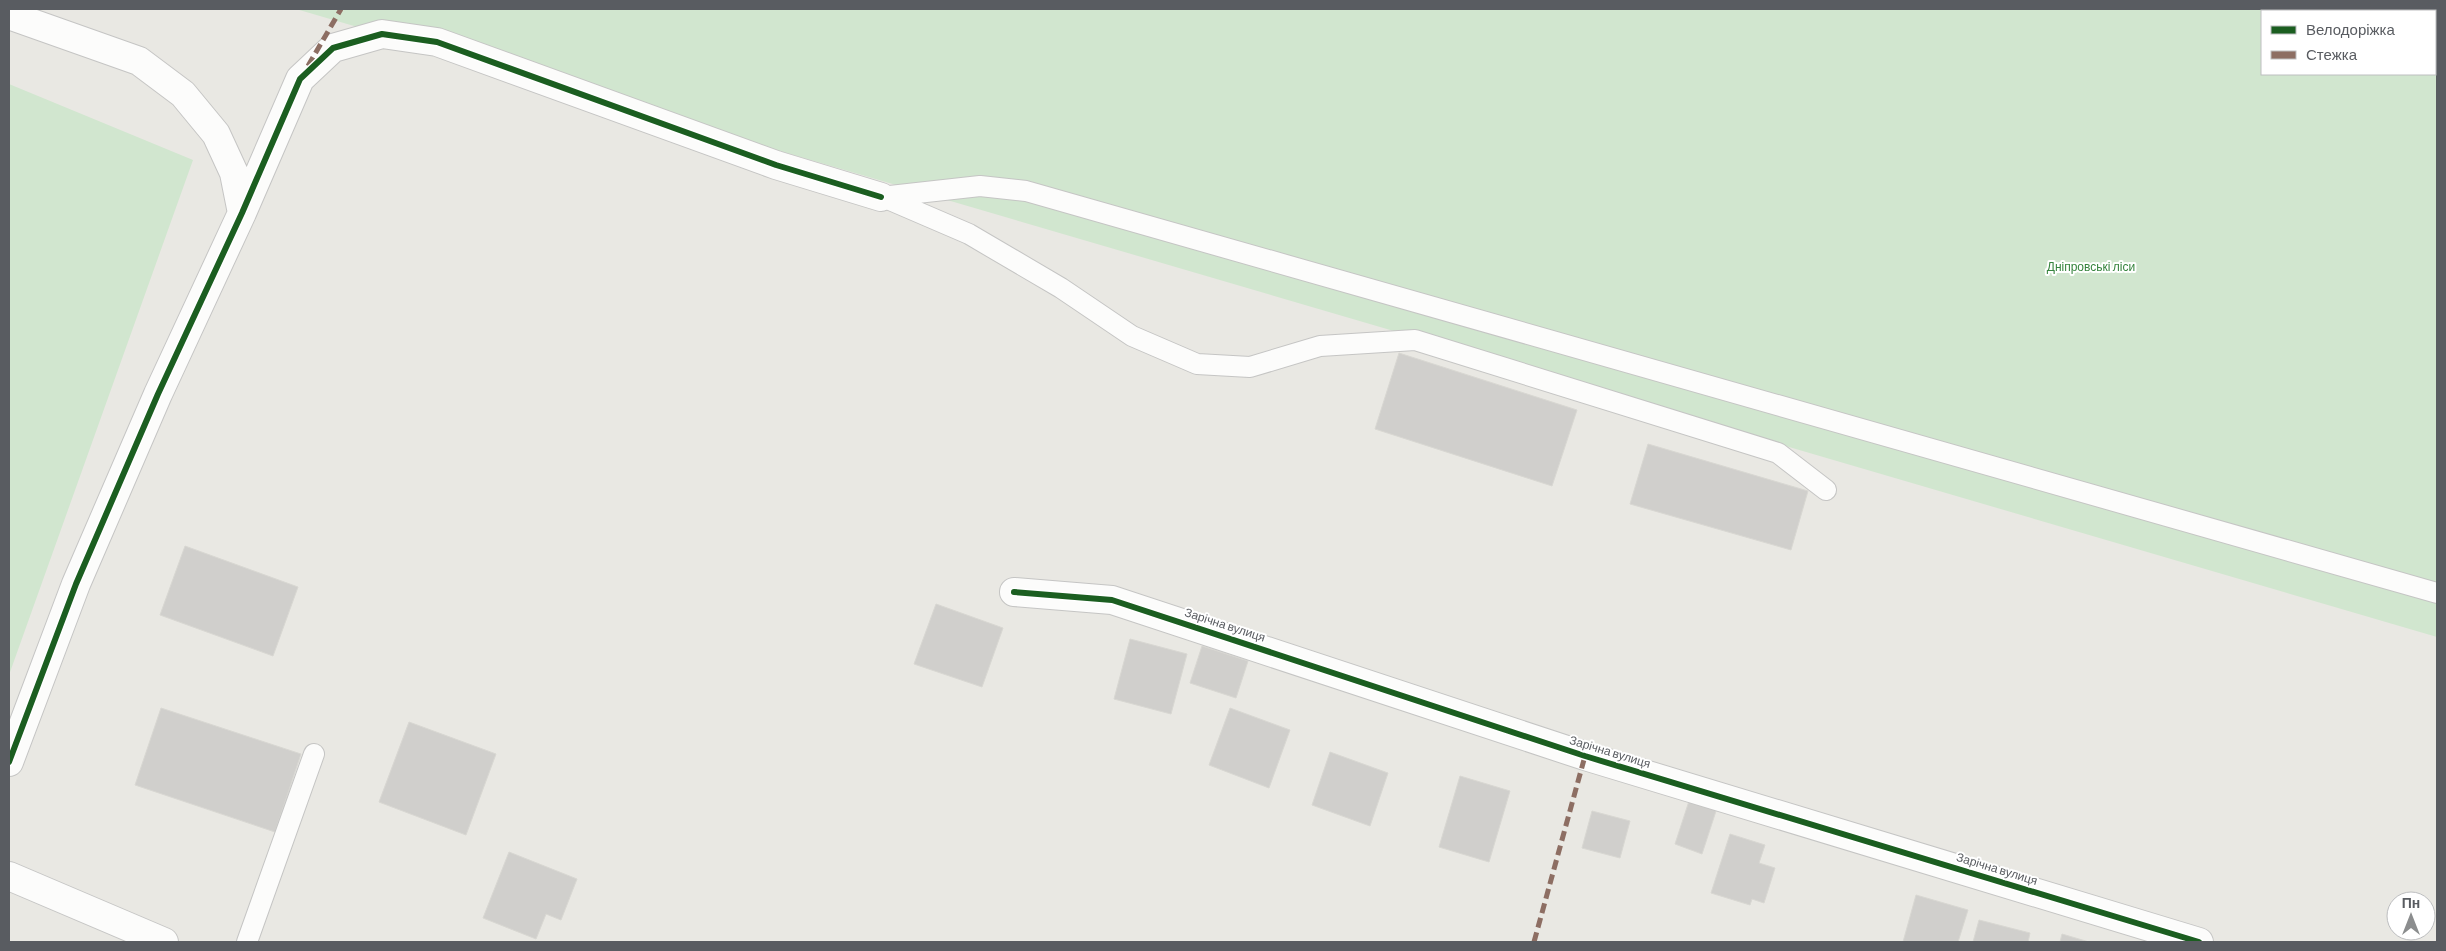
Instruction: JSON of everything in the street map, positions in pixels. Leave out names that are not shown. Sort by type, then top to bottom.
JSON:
[{"type":"street","points":[[9,15],[139,61],[182,94],[216,134],[234,173],[242,213]]},
{"type":"street","points":[[9,762],[76,584],[166,376],[242,213],[300,79],[333,48],[382,34],[437,42],[776,165],[881,197]]},
{"type":"street","name":"Зарічна вулиця","points":[[1014,592],[1112,600],[1584,756],[2199,942]]},
{"type":"street","points":[[11,883],[164,942]]},
{"type":"lane","points":[[881,197],[980,186],[1026,191],[2437,593]]},
{"type":"lane","points":[[881,197],[969,234],[1061,288],[1132,336],[1197,364],[1250,367],[1320,346],[1415,340],[1778,453],[1826,490]]},
{"type":"lane","points":[[247,942],[314,754]]},
{"type":"green space","name":"Дніпровські ліси","points":[[296,9],[2437,9],[2437,637]]},
{"type":"green space","points":[[9,84],[193,160],[9,675]]},
{"type":"building","points":[[1399,353],[1577,410],[1552,486],[1375,429]]},
{"type":"building","points":[[1648,444],[1808,491],[1791,550],[1630,504]]},
{"type":"building","points":[[185,546],[298,587],[273,656],[160,615]]},
{"type":"building","points":[[936,604],[1003,628],[982,687],[914,664]]},
{"type":"building","points":[[1130,639],[1187,654],[1171,714],[1114,699]]},
{"type":"building","points":[[1202,646],[1248,661],[1236,698],[1190,683]]},
{"type":"building","points":[[161,708],[301,754],[275,832],[135,785]]},
{"type":"building","points":[[1230,708],[1290,730],[1269,788],[1209,765]]},
{"type":"building","points":[[409,722],[496,754],[466,835],[379,802]]},
{"type":"building","points":[[1330,752],[1388,773],[1370,826],[1312,805]]},
{"type":"building","points":[[1460,776],[1510,791],[1489,862],[1439,847]]},
{"type":"building","points":[[1690,798],[1717,808],[1702,854],[1675,844]]},
{"type":"building","points":[[1592,811],[1630,821],[1620,858],[1582,848]]},
{"type":"building","points":[[1730,834],[1765,845],[1759,863],[1775,868],[1764,903],[1752,899],[1750,905],[1711,893]]},
{"type":"building","points":[[509,852],[577,879],[561,920],[546,914],[536,939],[483,918]]},
{"type":"building","points":[[1916,895],[1968,910],[1958,942],[1903,942]]},
{"type":"building","points":[[1979,920],[2030,933],[2028,942],[1973,942]]},
{"type":"building","points":[[2062,934],[2089,942],[2060,942]]},
{"type":"marked path","points":[[308,66],[341,9]]},
{"type":"marked path","points":[[1534,942],[1585,756]]},
{"type":"cycle path","points":[[9,762],[76,584],[158,394],[242,213],[300,79],[333,48],[382,34],[437,42],[776,165],[881,197]]},
{"type":"cycle path","points":[[1014,592],[1112,600],[1585,756],[2199,942]]}]
